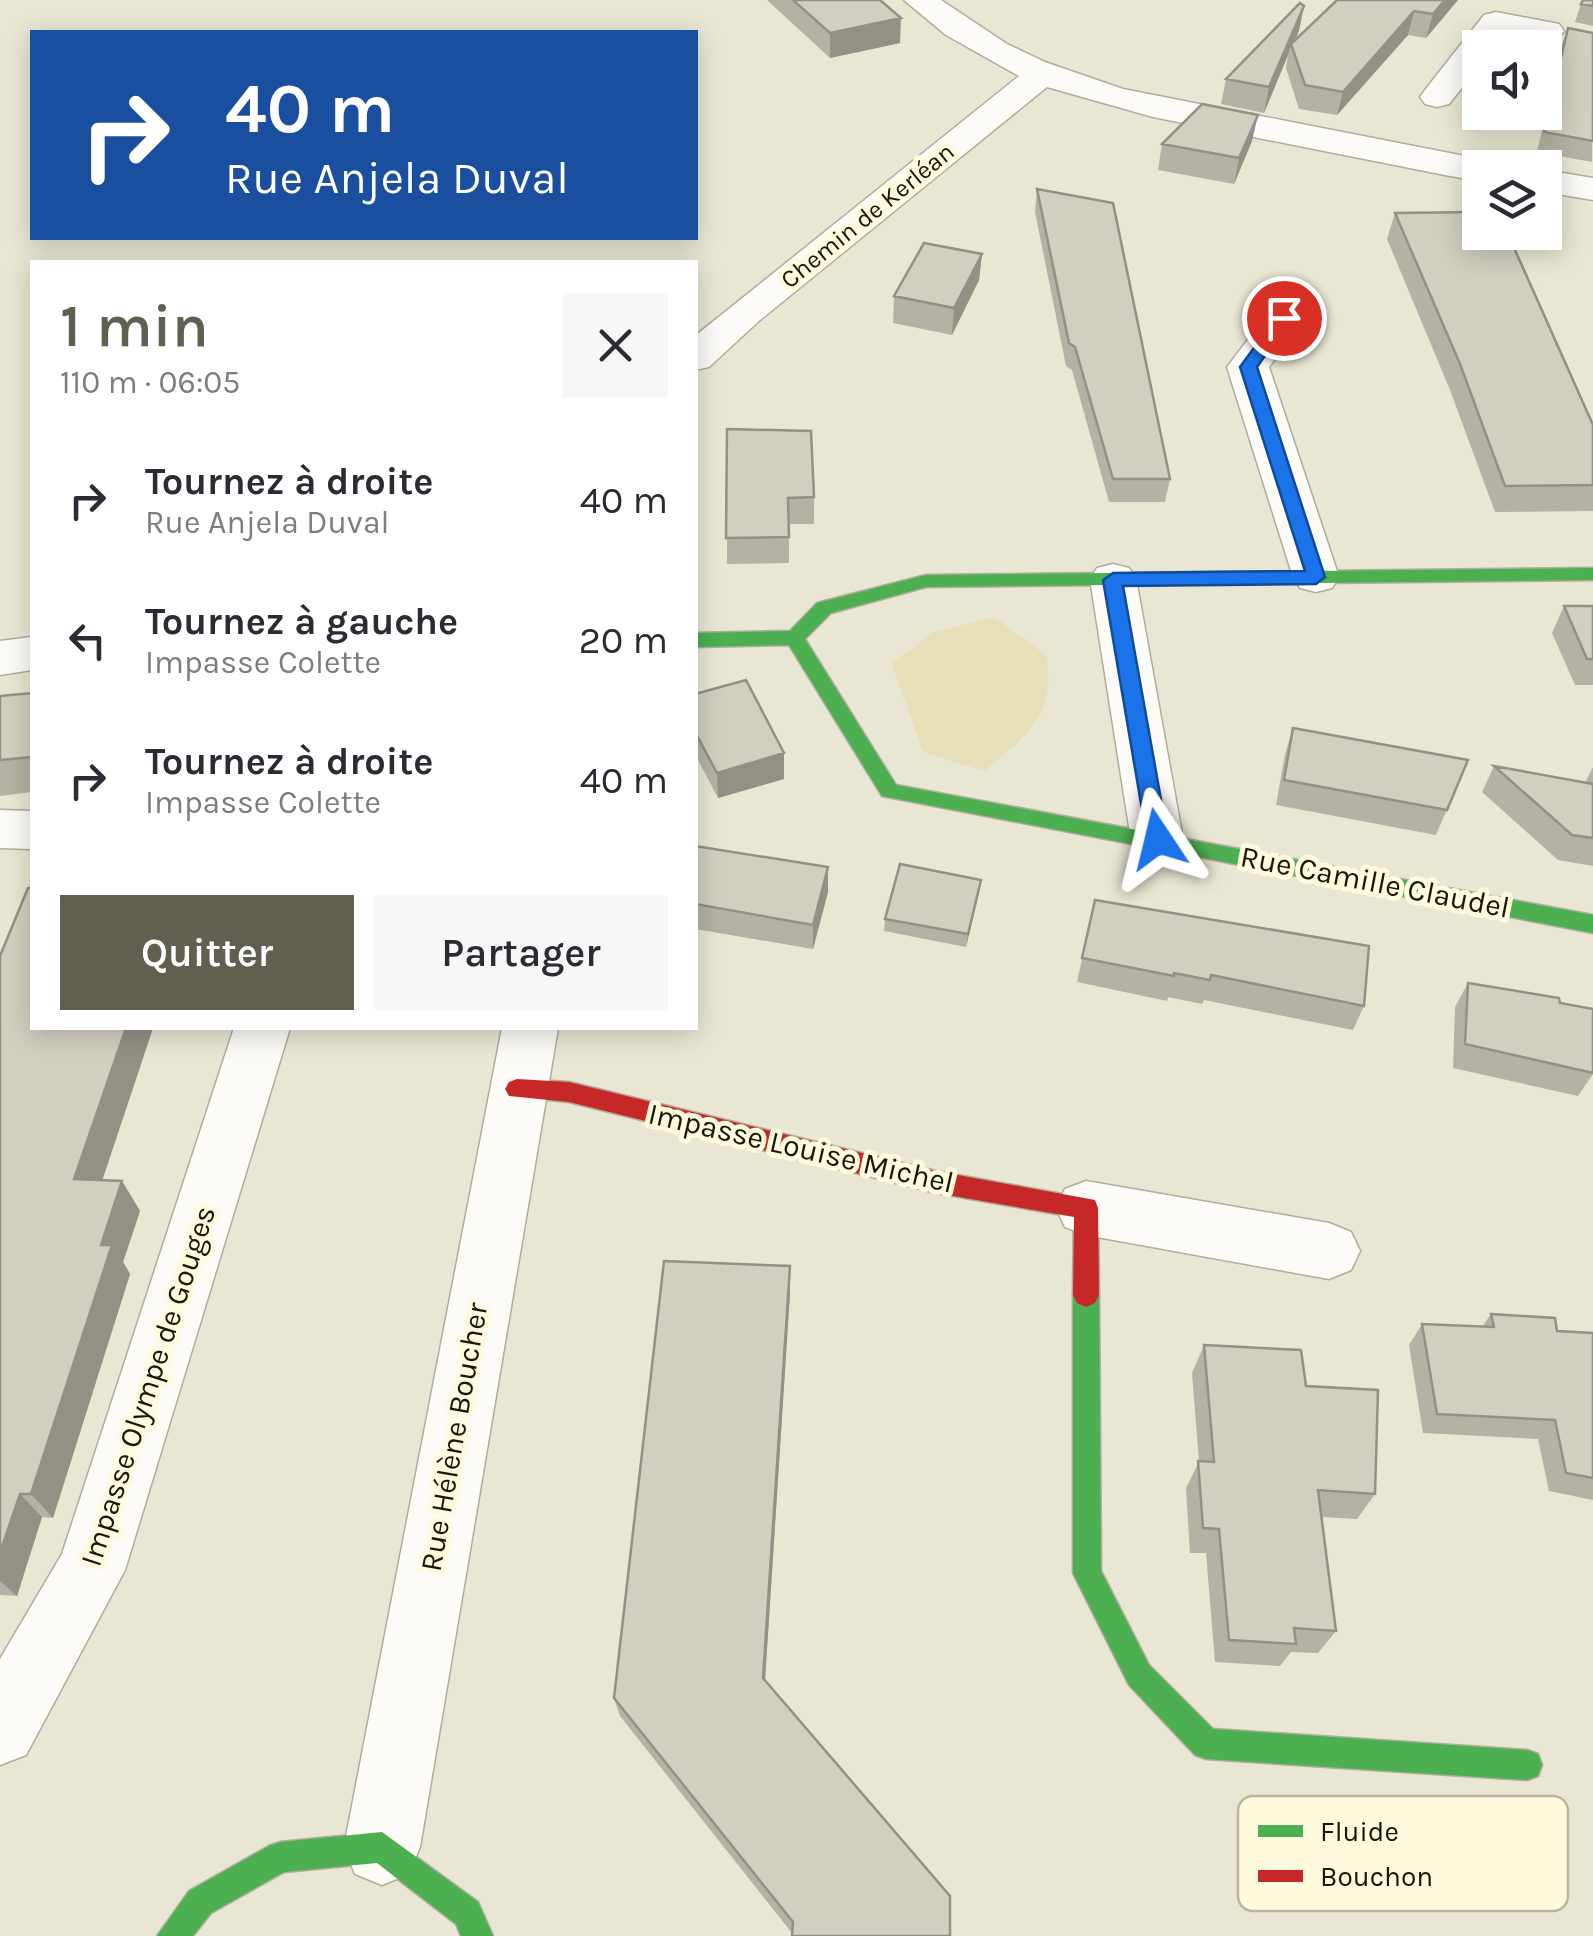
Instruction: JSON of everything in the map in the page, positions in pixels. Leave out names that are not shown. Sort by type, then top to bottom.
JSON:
[{"type":"street","points":[[920,0],[961,34],[1041,75],[1113,99],[1462,167]]},
{"type":"street","points":[[1437,97],[1496,22],[1562,34],[1570,0]]},
{"type":"street","name":"Chemin de Kerléan","points":[[698,355],[746,312],[1041,75]]},
{"type":"street","points":[[1562,184],[1593,190]]},
{"type":"street","points":[[1284,318],[1248,367],[1316,577]]},
{"type":"street","points":[[698,640],[795,638],[824,608],[926,581],[1593,574]]},
{"type":"street","points":[[1113,580],[1158,839]]},
{"type":"street","name":"Rue Camille Claudel","points":[[795,638],[889,791],[1593,924]]},
{"type":"street","points":[[0,658],[30,654]]},
{"type":"street","points":[[0,829],[30,830]]},
{"type":"street","name":"Impasse Olympe de Gouges","points":[[0,1729],[91,1570],[261,1030]]},
{"type":"street","name":"Impasse Louise Michel","points":[[523,1058],[569,1092],[936,1182],[1329,1251]]},
{"type":"street","name":"Rue Hélène Boucher","points":[[382,1847],[523,1058]]},
{"type":"street","points":[[1086,1208],[1087,1573],[1139,1674],[1206,1744],[1528,1764]]},
{"type":"street","points":[[172,1936],[200,1902],[280,1857],[382,1847],[467,1913],[477,1936]]},
{"type":"shaded area","points":[[994,617],[1046,655],[1047,694],[1043,709],[1025,735],[984,771],[923,752],[892,664],[932,633]]},
{"type":"building","points":[[793,0],[880,0],[901,18],[830,33]]},
{"type":"building","points":[[1337,0],[1445,0],[1433,14],[1414,11],[1343,92],[1305,85],[1291,44]]},
{"type":"building","points":[[1300,3],[1304,6],[1269,87],[1226,79]]},
{"type":"building","points":[[1568,28],[1593,33],[1593,141],[1544,132],[1562,130],[1562,54]]},
{"type":"building","points":[[1202,104],[1258,115],[1239,158],[1162,144]]},
{"type":"building","points":[[1037,189],[1113,203],[1170,479],[1113,479],[1075,347],[1069,343]]},
{"type":"building","points":[[1462,212],[1462,250],[1515,250],[1593,425],[1593,485],[1505,486],[1460,364],[1395,213]]},
{"type":"building","points":[[924,243],[982,254],[954,308],[894,296]]},
{"type":"building","points":[[727,429],[811,431],[814,497],[788,498],[789,537],[726,538]]},
{"type":"building","points":[[1564,606],[1593,606],[1593,659],[1587,659]]},
{"type":"building","points":[[746,680],[784,753],[717,773],[698,738],[698,693]]},
{"type":"building","points":[[30,693],[30,757],[0,760],[0,696]]},
{"type":"building","points":[[1293,728],[1468,760],[1447,810],[1284,780]]},
{"type":"building","points":[[1494,766],[1593,784],[1593,838],[1572,835]]},
{"type":"building","points":[[698,846],[828,867],[813,925],[698,905]]},
{"type":"building","points":[[900,864],[981,880],[968,934],[885,919]]},
{"type":"building","points":[[30,888],[30,1030],[125,1030],[74,1179],[122,1181],[101,1245],[112,1245],[31,1494],[20,1494],[0,1553],[0,956]]},
{"type":"building","points":[[1095,900],[1369,946],[1364,1006],[1211,975],[1210,980],[1174,976],[1082,958]]},
{"type":"building","points":[[1468,983],[1559,998],[1560,1003],[1593,1009],[1593,1073],[1465,1044]]},
{"type":"building","points":[[664,1261],[790,1266],[763,1678],[950,1896],[950,1936],[792,1936],[793,1922],[614,1698]]},
{"type":"building","points":[[1491,1314],[1555,1318],[1557,1331],[1593,1333],[1593,1478],[1566,1473],[1555,1420],[1437,1414],[1422,1324],[1494,1327]]},
{"type":"building","points":[[1204,1345],[1301,1350],[1306,1386],[1378,1390],[1375,1494],[1318,1490],[1336,1631],[1294,1628],[1296,1644],[1229,1640],[1219,1529],[1203,1528],[1198,1461],[1214,1462]]},
{"type":"traffic: fast","points":[[698,640],[795,638],[824,608],[926,581],[1593,574]]},
{"type":"traffic: fast","points":[[795,638],[889,791],[1593,924]]},
{"type":"traffic: fast","points":[[1086,1295],[1087,1573],[1139,1675],[1206,1744],[1527,1765]]},
{"type":"traffic: fast","points":[[173,1936],[200,1902],[280,1857],[382,1847],[467,1913],[477,1936]]},
{"type":"traffic: jam","points":[[517,1089],[569,1092],[936,1182],[1086,1208],[1086,1295]]},
{"type":"route","points":[[1158,839],[1113,580],[1316,577],[1248,367],[1284,318]]}]
